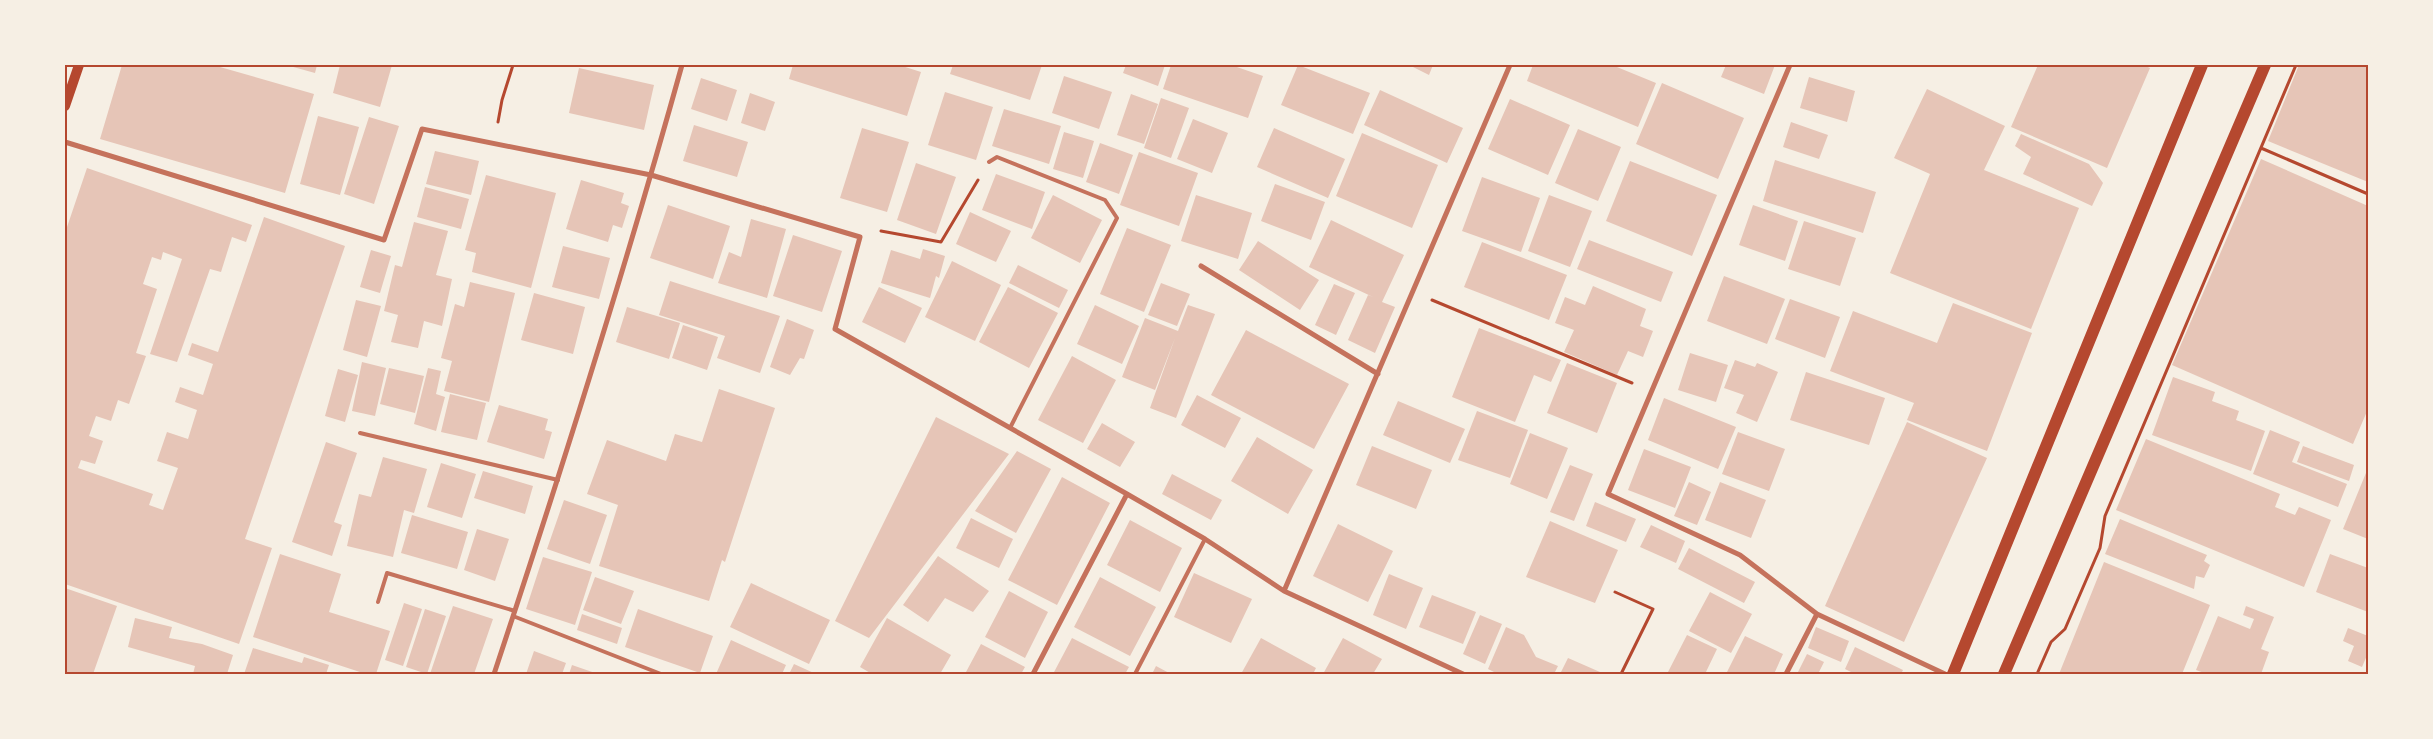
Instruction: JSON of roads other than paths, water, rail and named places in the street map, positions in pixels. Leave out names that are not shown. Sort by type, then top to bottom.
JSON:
[{"type":"main road","points":[[65,106],[79,65]]},
{"type":"main road","points":[[1953,674],[2202,65]]},
{"type":"main road","points":[[2004,674],[2266,65]]},
{"type":"street","points":[[494,674],[558,480],[652,175],[682,65]]},
{"type":"street","points":[[1284,591],[1510,65]]},
{"type":"street","points":[[1790,65],[1650,391],[1608,494],[1740,555],[1817,614],[1945,674]]},
{"type":"street","points":[[65,142],[384,240],[422,130],[652,175],[860,237],[835,329],[1011,426],[1204,539],[1284,591],[1464,674]]},
{"type":"street","points":[[1201,266],[1378,374]]},
{"type":"street","points":[[1034,674],[1127,494]]},
{"type":"street","points":[[1786,674],[1817,614]]},
{"type":"lane","points":[[989,162],[997,157],[1105,200],[1117,218],[1011,426]]},
{"type":"lane","points":[[360,433],[558,480]]},
{"type":"lane","points":[[1135,674],[1204,539]]},
{"type":"lane","points":[[378,602],[387,573],[514,614],[662,674]]}]
